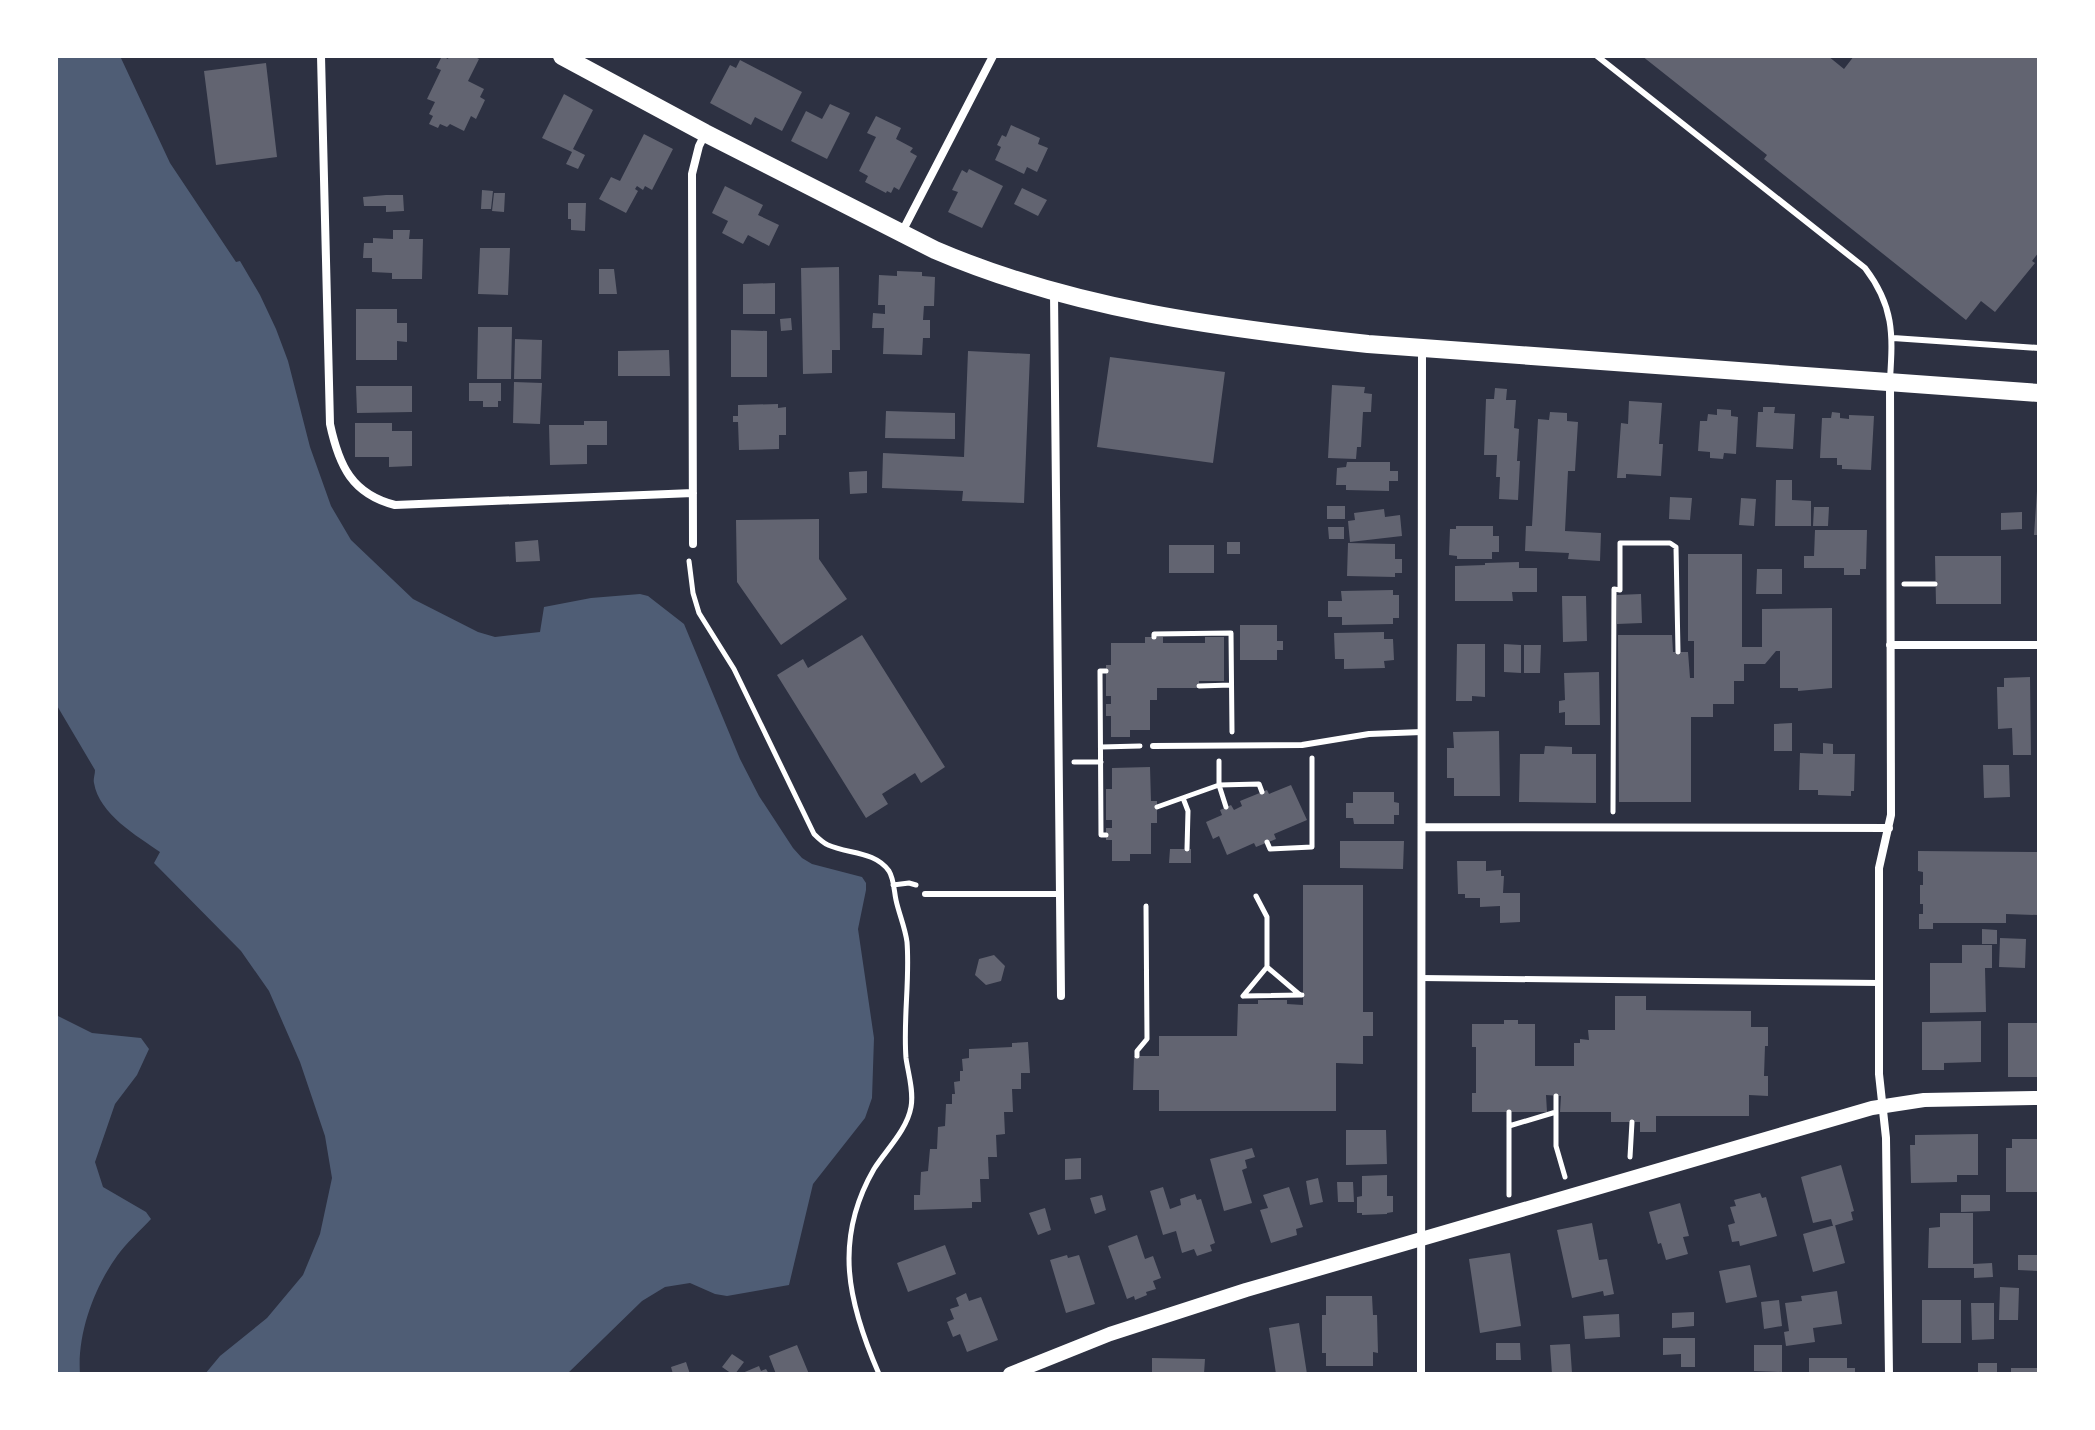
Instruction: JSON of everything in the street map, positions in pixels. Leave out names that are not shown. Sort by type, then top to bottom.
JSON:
[{"type":"main road","points":[[562,56],[705,133],[967,264],[1054,293],[1150,313],[1341,341],[2039,393]]},
{"type":"street","points":[[321,56],[330,424],[334,445],[358,487],[395,505],[693,493]]},
{"type":"street","points":[[901,232],[993,56]]},
{"type":"street","points":[[693,544],[692,174],[705,133]]},
{"type":"street","points":[[1054,293],[1061,996]]},
{"type":"street","points":[[1421,1374],[1422,348]]},
{"type":"street","points":[[1889,1374],[1886,1138],[1879,1074],[1879,868],[1891,815],[1890,383]]},
{"type":"street","points":[[1890,645],[2039,645]]},
{"type":"street","points":[[1422,827],[1889,828]]},
{"type":"street","points":[[1010,1374],[1164,1315],[1883,1105],[1940,1099],[2039,1098]]},
{"type":"lane","points":[[1597,56],[1865,268],[1877,284],[1891,319],[1890,383]]},
{"type":"lane","points":[[1893,338],[2039,348]]},
{"type":"lane","points":[[1153,746],[1312,744],[1369,734],[1422,732]]},
{"type":"lane","points":[[925,894],[1060,894]]},
{"type":"lane","points":[[1421,978],[1880,983]]},
{"type":"path","points":[[1613,827],[1614,589],[1620,590],[1620,543],[1674,543],[1678,652]]},
{"type":"path","points":[[693,544],[689,570],[699,613],[734,669],[814,834],[828,846],[881,863],[892,877],[904,924],[907,955],[906,1058],[911,1110],[865,1186],[854,1217],[849,1251],[854,1308],[879,1374]]},
{"type":"path","points":[[1890,583],[1935,584]]},
{"type":"path","points":[[1154,637],[1154,634],[1231,633],[1232,745]]},
{"type":"path","points":[[1106,671],[1100,671],[1103,710],[1101,835],[1106,835]]},
{"type":"path","points":[[1199,686],[1231,685]]},
{"type":"path","points":[[1267,842],[1270,849],[1312,847],[1312,744]]},
{"type":"path","points":[[1101,747],[1153,746]]},
{"type":"path","points":[[1219,746],[1219,785],[1226,807]]},
{"type":"path","points":[[1059,763],[1101,762]]},
{"type":"path","points":[[1157,807],[1219,785],[1259,784],[1262,792]]},
{"type":"path","points":[[1183,798],[1188,811],[1187,849]]},
{"type":"path","points":[[1256,896],[1267,917],[1267,967],[1243,996],[1302,995],[1267,967]]},
{"type":"path","points":[[1137,1056],[1137,1051],[1147,1039],[1146,906]]},
{"type":"path","points":[[1556,1096],[1556,1146],[1570,1195]]},
{"type":"path","points":[[1509,1112],[1509,1213]]},
{"type":"path","points":[[1509,1126],[1556,1112]]},
{"type":"path","points":[[1630,1178],[1632,1122]]},
{"type":"water","points":[[56,56],[120,56],[170,163],[236,262],[240,261],[260,295],[288,361],[310,447],[331,506],[351,540],[413,599],[478,632],[495,637],[540,632],[544,607],[591,598],[648,596],[684,624],[740,759],[759,796],[793,848],[812,864],[862,877],[866,883],[858,929],[874,1038],[872,1098],[865,1118],[813,1184],[789,1285],[727,1296],[690,1283],[665,1287],[642,1301],[567,1374],[205,1374],[220,1356],[267,1318],[303,1275],[320,1234],[332,1178],[325,1136],[300,1062],[269,991],[241,951],[154,863],[160,852],[120,823],[103,805],[94,783],[95,770],[56,704]]},
{"type":"water","points":[[56,1015],[92,1033],[141,1038],[149,1049],[137,1075],[115,1104],[95,1162],[103,1187],[146,1212],[151,1219],[117,1256],[94,1297],[81,1343],[80,1374],[56,1374]]},
{"type":"building","points":[[442,56],[448,59],[449,56],[473,56],[479,59],[468,81],[484,89],[480,97],[485,100],[476,119],[471,116],[464,131],[450,124],[447,127],[440,124],[438,128],[429,124],[433,116],[429,114],[435,102],[427,99],[441,70],[436,68]]},
{"type":"building","points":[[1642,56],[1828,56],[1844,69],[1854,56],[2039,56],[2039,252],[2032,261],[2035,263],[1995,312],[1981,301],[1966,320],[1764,159],[1767,155]]},
{"type":"building","points":[[740,60],[802,92],[782,131],[755,117],[751,125],[710,103],[730,65],[736,68]]},
{"type":"building","points":[[266,63],[277,157],[216,165],[204,71]]},
{"type":"building","points":[[564,94],[593,110],[573,149],[585,155],[578,169],[566,164],[572,152],[542,138]]},
{"type":"building","points":[[830,104],[850,113],[827,159],[791,141],[806,111],[822,119]]},
{"type":"building","points":[[876,116],[901,128],[896,139],[913,148],[910,152],[917,156],[899,190],[894,187],[891,193],[865,182],[868,176],[859,171],[876,137],[867,133]]},
{"type":"building","points":[[1011,125],[1040,138],[1038,144],[1048,148],[1037,172],[1027,167],[1024,174],[995,160],[1001,147],[997,145],[1002,135],[1006,137]]},
{"type":"building","points":[[644,134],[673,149],[652,190],[637,186],[635,189],[638,191],[626,213],[599,199],[611,177],[620,181]]},
{"type":"building","points":[[969,169],[1003,186],[982,228],[948,212],[958,192],[952,190],[962,170],[967,173]]},
{"type":"building","points":[[725,186],[763,205],[758,215],[779,225],[769,246],[748,235],[743,244],[722,233],[728,221],[712,213]]},
{"type":"building","points":[[1022,188],[1047,200],[1038,216],[1014,204]]},
{"type":"building","points":[[482,190],[493,191],[491,209],[481,209]]},
{"type":"building","points":[[494,193],[505,193],[504,212],[492,211]]},
{"type":"building","points":[[403,195],[404,211],[386,212],[386,206],[364,206],[363,197]]},
{"type":"building","points":[[568,203],[586,203],[585,231],[571,230]]},
{"type":"building","points":[[393,230],[410,230],[409,239],[423,239],[422,279],[392,279],[392,273],[372,272],[372,258],[363,258],[364,243],[373,243],[373,238],[393,239]]},
{"type":"building","points":[[480,248],[510,248],[508,295],[478,294]]},
{"type":"building","points":[[839,267],[840,350],[832,350],[832,373],[803,374],[801,268]]},
{"type":"building","points":[[599,269],[614,269],[617,294],[599,294]]},
{"type":"building","points":[[897,271],[922,272],[922,276],[935,277],[934,306],[924,306],[923,320],[930,320],[930,338],[923,338],[922,355],[883,354],[884,328],[872,328],[873,313],[885,314],[885,305],[878,305],[879,275],[897,276]]},
{"type":"building","points":[[775,283],[775,314],[743,314],[743,284]]},
{"type":"building","points":[[356,309],[397,309],[397,323],[407,323],[407,342],[397,341],[397,360],[356,360]]},
{"type":"building","points":[[791,318],[792,330],[781,331],[780,319]]},
{"type":"building","points":[[478,327],[512,327],[511,379],[477,379]]},
{"type":"building","points":[[731,330],[767,331],[767,377],[731,377]]},
{"type":"building","points":[[515,339],[542,340],[541,379],[514,379]]},
{"type":"building","points":[[669,350],[670,376],[618,376],[618,351]]},
{"type":"building","points":[[968,351],[1030,354],[1024,503],[962,501],[963,491],[882,488],[883,453],[964,457]]},
{"type":"building","points":[[1110,357],[1225,372],[1213,463],[1097,447]]},
{"type":"building","points":[[514,382],[542,383],[540,424],[513,423]]},
{"type":"building","points":[[469,383],[501,383],[498,407],[483,407],[483,401],[469,401]]},
{"type":"building","points":[[1332,385],[1365,387],[1364,393],[1372,394],[1371,412],[1363,412],[1361,447],[1357,447],[1356,459],[1328,458]]},
{"type":"building","points":[[356,386],[412,386],[412,412],[357,413]]},
{"type":"building","points":[[1495,388],[1507,389],[1506,400],[1516,400],[1514,428],[1519,429],[1517,461],[1520,461],[1518,500],[1499,499],[1497,455],[1484,455],[1486,399],[1494,399]]},
{"type":"building","points":[[1629,401],[1662,403],[1659,444],[1663,444],[1661,476],[1626,474],[1626,478],[1617,478],[1621,423],[1628,424]]},
{"type":"building","points":[[778,404],[778,408],[786,407],[786,435],[779,435],[779,449],[739,450],[738,422],[733,422],[733,416],[738,416],[738,405]]},
{"type":"building","points":[[1763,407],[1775,407],[1774,413],[1795,414],[1793,449],[1756,447],[1758,412],[1763,412]]},
{"type":"building","points":[[1717,409],[1731,410],[1731,416],[1738,417],[1736,454],[1724,453],[1723,459],[1710,458],[1710,452],[1698,451],[1700,421],[1707,421],[1708,414],[1717,415]]},
{"type":"building","points":[[886,411],[955,413],[955,439],[885,438]]},
{"type":"building","points":[[1550,412],[1567,413],[1567,421],[1578,422],[1575,471],[1568,471],[1565,531],[1601,533],[1600,561],[1568,559],[1569,553],[1525,551],[1526,526],[1532,526],[1538,419],[1549,420]]},
{"type":"building","points":[[1832,412],[1840,413],[1840,418],[1849,419],[1849,415],[1874,416],[1871,470],[1842,469],[1842,465],[1837,465],[1837,458],[1820,458],[1822,418],[1831,418]]},
{"type":"building","points":[[584,421],[607,421],[607,445],[587,445],[587,464],[550,465],[549,425],[584,425]]},
{"type":"building","points":[[355,423],[392,423],[392,431],[412,431],[412,466],[389,467],[389,457],[355,457]]},
{"type":"building","points":[[1347,462],[1390,462],[1390,471],[1398,471],[1398,481],[1389,481],[1389,491],[1346,490],[1346,485],[1336,485],[1337,468],[1346,467]]},
{"type":"building","points":[[867,471],[867,493],[850,494],[849,472]]},
{"type":"building","points":[[1776,480],[1792,480],[1792,500],[1811,501],[1811,526],[1775,526]]},
{"type":"building","points":[[2037,491],[2039,535],[2034,535]]},
{"type":"building","points":[[1670,497],[1692,498],[1690,520],[1669,519]]},
{"type":"building","points":[[1741,498],[1756,499],[1754,526],[1739,525]]},
{"type":"building","points":[[1327,506],[1345,506],[1345,519],[1327,519]]},
{"type":"building","points":[[1814,507],[1829,507],[1828,526],[1813,526]]},
{"type":"building","points":[[1384,509],[1385,517],[1400,515],[1402,536],[1350,542],[1348,521],[1355,520],[1354,513]]},
{"type":"building","points":[[2022,512],[2022,529],[2001,530],[2001,513]]},
{"type":"building","points":[[819,519],[819,559],[847,599],[781,645],[737,582],[736,520]]},
{"type":"building","points":[[1456,526],[1493,526],[1493,536],[1499,536],[1499,552],[1492,552],[1492,559],[1457,559],[1457,556],[1449,555],[1450,529],[1456,529]]},
{"type":"building","points":[[1328,527],[1344,527],[1344,539],[1329,539]]},
{"type":"building","points":[[1815,530],[1867,530],[1866,569],[1860,569],[1860,575],[1844,575],[1844,568],[1804,568],[1804,556],[1814,556]]},
{"type":"building","points":[[538,540],[540,561],[516,562],[515,542]]},
{"type":"building","points":[[1227,542],[1240,542],[1240,554],[1227,554]]},
{"type":"building","points":[[1348,543],[1395,544],[1395,559],[1402,559],[1402,573],[1395,573],[1395,577],[1347,576]]},
{"type":"building","points":[[1169,545],[1214,545],[1214,573],[1169,573]]},
{"type":"building","points":[[1688,554],[1742,554],[1742,647],[1762,647],[1762,609],[1832,608],[1832,688],[1798,691],[1798,688],[1780,688],[1780,651],[1776,651],[1765,664],[1744,664],[1744,681],[1734,681],[1734,704],[1713,704],[1713,717],[1691,717],[1691,802],[1619,802],[1618,635],[1672,635],[1673,652],[1688,652],[1690,678],[1694,678],[1694,641],[1688,641]]},
{"type":"building","points":[[1935,556],[2001,556],[2001,604],[1936,604]]},
{"type":"building","points":[[1519,562],[1519,568],[1537,568],[1537,592],[1512,592],[1513,601],[1455,601],[1455,566]]},
{"type":"building","points":[[1757,569],[1782,569],[1782,594],[1756,594]]},
{"type":"building","points":[[1393,590],[1393,595],[1399,595],[1399,618],[1393,618],[1393,624],[1342,625],[1342,617],[1328,617],[1328,601],[1342,601],[1341,591]]},
{"type":"building","points":[[1641,594],[1642,623],[1617,624],[1617,595]]},
{"type":"building","points":[[1562,596],[1586,596],[1587,641],[1563,642]]},
{"type":"building","points":[[1240,625],[1277,625],[1277,641],[1283,641],[1283,650],[1277,650],[1277,660],[1240,660]]},
{"type":"building","points":[[1384,632],[1384,639],[1393,639],[1394,660],[1384,661],[1385,668],[1344,669],[1344,659],[1335,659],[1334,633]]},
{"type":"building","points":[[862,635],[945,767],[921,783],[915,773],[882,794],[888,804],[866,818],[777,675],[803,659],[808,668]]},
{"type":"building","points":[[1145,637],[1163,637],[1163,643],[1205,643],[1205,637],[1224,637],[1224,681],[1199,681],[1199,688],[1157,688],[1157,700],[1150,700],[1150,730],[1130,730],[1130,737],[1111,737],[1111,716],[1106,716],[1106,704],[1111,704],[1111,696],[1106,696],[1106,665],[1111,665],[1111,643],[1145,643]]},
{"type":"building","points":[[1457,644],[1485,644],[1485,697],[1472,696],[1472,701],[1456,701]]},
{"type":"building","points":[[1504,644],[1521,645],[1521,673],[1504,672]]},
{"type":"building","points":[[1524,645],[1541,645],[1540,673],[1524,673]]},
{"type":"building","points":[[1599,672],[1600,725],[1565,725],[1565,712],[1559,713],[1559,701],[1565,700],[1564,673]]},
{"type":"building","points":[[2030,677],[2031,755],[2013,755],[2012,728],[1998,729],[1997,687],[2004,687],[2004,678]]},
{"type":"building","points":[[1792,723],[1792,751],[1774,751],[1774,724]]},
{"type":"building","points":[[1499,731],[1500,796],[1454,796],[1454,778],[1447,778],[1447,748],[1454,748],[1453,732]]},
{"type":"building","points":[[1823,743],[1833,744],[1833,754],[1855,754],[1854,791],[1851,791],[1851,796],[1818,795],[1818,790],[1799,790],[1800,753],[1823,754]]},
{"type":"building","points":[[1545,746],[1572,747],[1572,754],[1596,754],[1596,803],[1519,802],[1520,754],[1544,754]]},
{"type":"building","points":[[1983,765],[2009,765],[2010,797],[1984,798]]},
{"type":"building","points":[[1150,767],[1151,801],[1157,801],[1157,823],[1151,823],[1151,854],[1130,854],[1130,861],[1112,861],[1112,840],[1106,840],[1106,828],[1112,828],[1112,820],[1106,820],[1106,789],[1112,789],[1112,768]]},
{"type":"building","points":[[1291,785],[1307,820],[1274,834],[1276,839],[1256,847],[1254,843],[1227,855],[1219,836],[1213,839],[1206,822],[1222,815],[1220,810],[1231,805],[1234,810],[1242,806],[1240,801],[1267,790],[1269,794]]},
{"type":"building","points":[[1353,792],[1394,792],[1394,802],[1399,803],[1399,815],[1394,815],[1394,824],[1354,824],[1353,818],[1346,818],[1346,803],[1353,803]]},
{"type":"building","points":[[1340,841],[1404,841],[1403,869],[1340,868]]},
{"type":"building","points":[[1170,849],[1191,849],[1191,863],[1169,863]]},
{"type":"building","points":[[1918,851],[2039,852],[2038,915],[2006,914],[2006,923],[1933,923],[1933,929],[1919,929],[1919,914],[1923,914],[1920,885],[1923,885],[1923,872],[1918,871]]},
{"type":"building","points":[[1457,861],[1486,861],[1486,871],[1501,870],[1501,876],[1504,876],[1503,893],[1520,893],[1520,922],[1500,923],[1500,906],[1480,907],[1480,898],[1465,898],[1465,894],[1458,894]]},
{"type":"building","points":[[1303,885],[1363,885],[1363,1012],[1373,1012],[1373,1036],[1363,1036],[1363,1064],[1336,1063],[1336,1111],[1159,1111],[1159,1090],[1133,1090],[1134,1056],[1159,1056],[1159,1036],[1237,1036],[1238,1004],[1287,1000],[1287,1004],[1303,1005]]},
{"type":"building","points":[[1982,929],[1997,930],[1997,944],[1982,944]]},
{"type":"building","points":[[2000,938],[2026,939],[2025,968],[1999,967]]},
{"type":"building","points":[[1962,945],[1992,945],[1992,968],[1985,968],[1986,1012],[1930,1013],[1930,963],[1962,963]]},
{"type":"building","points":[[994,955],[1005,966],[1001,981],[986,985],[975,975],[979,959]]},
{"type":"building","points":[[1615,996],[1646,996],[1646,1010],[1751,1011],[1751,1027],[1768,1027],[1764,1076],[1768,1076],[1768,1096],[1749,1095],[1749,1116],[1656,1116],[1656,1132],[1640,1132],[1640,1122],[1611,1122],[1611,1112],[1560,1112],[1561,1096],[1546,1095],[1547,1112],[1472,1112],[1472,1093],[1476,1093],[1476,1047],[1472,1047],[1472,1024],[1504,1024],[1504,1020],[1518,1020],[1518,1024],[1535,1024],[1535,1066],[1574,1066],[1574,1043],[1580,1043],[1580,1039],[1589,1040],[1588,1030],[1615,1030]]},
{"type":"building","points":[[1981,1021],[1981,1062],[1944,1063],[1944,1070],[1922,1070],[1922,1022]]},
{"type":"building","points":[[2008,1023],[2039,1023],[2039,1077],[2008,1077]]},
{"type":"building","points":[[1028,1042],[1030,1073],[1021,1073],[1021,1089],[1012,1089],[1013,1112],[1004,1112],[1005,1134],[996,1135],[997,1157],[988,1157],[989,1179],[980,1179],[981,1202],[972,1202],[972,1208],[914,1210],[914,1195],[920,1195],[921,1172],[928,1171],[930,1149],[937,1149],[938,1127],[945,1126],[946,1104],[952,1104],[954,1082],[960,1081],[960,1071],[963,1071],[962,1059],[969,1058],[969,1049],[1012,1047],[1012,1043]]},
{"type":"building","points":[[1346,1130],[1386,1130],[1387,1164],[1346,1165]]},
{"type":"building","points":[[1978,1134],[1978,1175],[1957,1175],[1957,1182],[1911,1183],[1910,1145],[1915,1145],[1915,1135]]},
{"type":"building","points":[[2012,1139],[2039,1139],[2039,1192],[2006,1192],[2006,1148],[2012,1148]]},
{"type":"building","points":[[1252,1148],[1255,1157],[1245,1160],[1247,1168],[1242,1170],[1252,1203],[1224,1211],[1210,1159]]},
{"type":"building","points":[[1081,1158],[1081,1179],[1065,1180],[1065,1159]]},
{"type":"building","points":[[1841,1165],[1854,1211],[1851,1212],[1853,1220],[1833,1226],[1831,1219],[1813,1223],[1801,1177]]},
{"type":"building","points":[[1387,1175],[1387,1196],[1393,1196],[1393,1212],[1357,1213],[1357,1197],[1362,1196],[1362,1176]]},
{"type":"building","points":[[1318,1178],[1323,1202],[1310,1205],[1306,1181]]},
{"type":"building","points":[[1337,1182],[1353,1182],[1354,1202],[1338,1202]]},
{"type":"building","points":[[1163,1187],[1170,1209],[1181,1205],[1180,1199],[1195,1194],[1197,1200],[1201,1199],[1215,1243],[1210,1245],[1212,1251],[1197,1256],[1194,1249],[1182,1253],[1176,1231],[1163,1235],[1150,1191]]},
{"type":"building","points":[[1289,1187],[1303,1227],[1296,1229],[1297,1235],[1271,1243],[1260,1210],[1268,1208],[1263,1195]]},
{"type":"building","points":[[1760,1193],[1762,1198],[1766,1197],[1777,1236],[1740,1246],[1739,1241],[1732,1242],[1728,1225],[1735,1223],[1730,1207],[1736,1206],[1734,1200]]},
{"type":"building","points":[[1102,1195],[1106,1210],[1095,1214],[1090,1198]]},
{"type":"building","points":[[1961,1195],[1990,1195],[1990,1211],[1961,1212]]},
{"type":"building","points":[[1680,1203],[1689,1236],[1683,1237],[1688,1254],[1666,1260],[1649,1212]]},
{"type":"building","points":[[1045,1208],[1051,1230],[1038,1235],[1029,1213]]},
{"type":"building","points":[[1940,1213],[1973,1213],[1973,1264],[1992,1263],[1993,1277],[1974,1278],[1974,1268],[1928,1268],[1929,1228],[1940,1227]]},
{"type":"building","points":[[1592,1223],[1599,1260],[1607,1259],[1614,1294],[1604,1296],[1603,1291],[1572,1298],[1557,1230]]},
{"type":"building","points":[[1835,1225],[1845,1263],[1813,1272],[1803,1234]]},
{"type":"building","points":[[1137,1235],[1145,1259],[1153,1256],[1161,1278],[1153,1281],[1156,1289],[1135,1300],[1134,1296],[1127,1299],[1108,1246]]},
{"type":"building","points":[[945,1245],[956,1274],[908,1292],[897,1263]]},
{"type":"building","points":[[1510,1253],[1521,1326],[1480,1333],[1469,1259]]},
{"type":"building","points":[[1067,1255],[1068,1258],[1079,1255],[1095,1304],[1066,1313],[1050,1260]]},
{"type":"building","points":[[2018,1255],[2039,1255],[2039,1271],[2018,1270]]},
{"type":"building","points":[[1750,1265],[1757,1297],[1726,1303],[1719,1271]]},
{"type":"building","points":[[2000,1287],[2019,1288],[2018,1320],[1999,1320]]},
{"type":"building","points":[[1837,1291],[1842,1324],[1813,1328],[1815,1342],[1786,1346],[1784,1332],[1789,1331],[1785,1303],[1802,1301],[1801,1296]]},
{"type":"building","points":[[966,1293],[969,1301],[981,1297],[998,1340],[967,1352],[960,1334],[953,1337],[947,1322],[954,1319],[950,1309],[959,1306],[956,1298]]},
{"type":"building","points":[[1326,1296],[1372,1296],[1373,1315],[1377,1315],[1378,1353],[1373,1352],[1373,1366],[1326,1366],[1326,1353],[1322,1353],[1322,1315],[1326,1315]]},
{"type":"building","points":[[1779,1300],[1782,1326],[1764,1329],[1761,1302]]},
{"type":"building","points":[[1922,1300],[1961,1300],[1961,1343],[1922,1343]]},
{"type":"building","points":[[1971,1303],[1994,1303],[1994,1339],[1972,1340]]},
{"type":"building","points":[[1694,1312],[1694,1326],[1672,1328],[1672,1313]]},
{"type":"building","points":[[1619,1314],[1620,1337],[1585,1339],[1583,1316]]},
{"type":"building","points":[[1299,1323],[1307,1374],[1276,1374],[1269,1328]]},
{"type":"building","points":[[1663,1338],[1695,1338],[1695,1367],[1681,1367],[1681,1354],[1663,1355]]},
{"type":"building","points":[[1496,1343],[1520,1343],[1521,1360],[1496,1360]]},
{"type":"building","points":[[1570,1344],[1572,1373],[1552,1374],[1550,1345]]},
{"type":"building","points":[[797,1345],[809,1374],[776,1374],[769,1356]]},
{"type":"building","points":[[1754,1345],[1782,1345],[1782,1372],[1754,1371]]},
{"type":"building","points":[[732,1354],[744,1362],[735,1374],[722,1367]]},
{"type":"building","points":[[1152,1358],[1205,1359],[1204,1374],[1152,1374]]},
{"type":"building","points":[[1809,1358],[1847,1358],[1847,1368],[1855,1368],[1855,1374],[1809,1374]]},
{"type":"building","points":[[686,1362],[690,1374],[673,1374],[671,1367]]},
{"type":"building","points":[[1978,1363],[1997,1363],[1997,1374],[1978,1374]]},
{"type":"building","points":[[759,1366],[761,1371],[766,1369],[769,1374],[740,1374]]},
{"type":"building","points":[[2011,1368],[2039,1368],[2039,1374],[2011,1374]]}]
